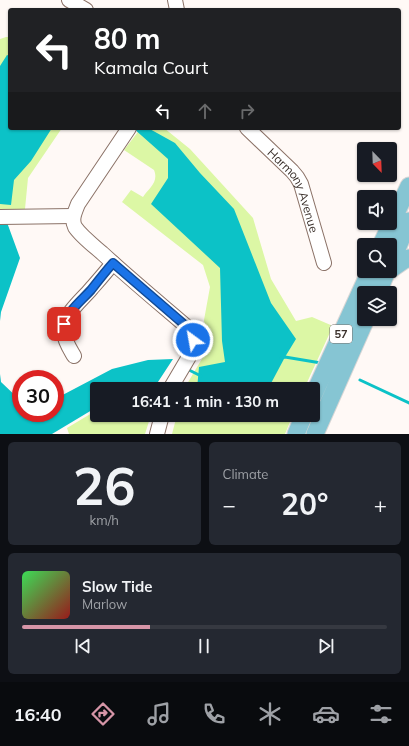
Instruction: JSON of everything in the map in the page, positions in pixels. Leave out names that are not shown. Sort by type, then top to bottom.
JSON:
[{"type":"main road","points":[[397,245],[403,227],[409,186]]},
{"type":"main road","points":[[390,238],[403,227]]},
{"type":"main road","points":[[397,265],[409,258]]},
{"type":"main road","name":"57","points":[[319,382],[367,278]]},
{"type":"main road","name":"57","points":[[317,431],[363,326]]},
{"type":"main road","points":[[296,434],[301,422]]},
{"type":"street","points":[[69,0],[83,8]]},
{"type":"street","points":[[128,130],[78,204],[73,216],[75,227],[113,263],[186,326],[192,335],[194,346],[193,350],[174,382]]},
{"type":"street","name":"Harmony Avenue","points":[[249,130],[292,171],[301,184],[324,263]]},
{"type":"street","points":[[0,217],[73,216]]},
{"type":"street","points":[[74,356],[64,333],[64,324],[73,308],[90,291],[113,263]]},
{"type":"street","points":[[157,434],[160,422]]},
{"type":"green space","points":[[8,37],[8,130],[61,130],[28,178],[25,209],[0,210],[0,39]]},
{"type":"green space","points":[[139,130],[166,130],[190,149],[253,218],[271,279],[296,321],[312,317],[333,326],[307,382],[188,382],[203,357],[206,343],[204,320],[210,287],[203,265],[122,202],[131,190],[143,197],[153,185],[155,178],[154,170],[124,150]]},
{"type":"green space","points":[[90,414],[90,422],[149,422],[145,434],[69,434],[67,428]]},
{"type":"green space","points":[[175,422],[290,422],[285,434],[172,434]]},
{"type":"water","points":[[8,55],[8,130],[51,130],[31,161],[14,180],[11,205],[0,204],[0,66]]},
{"type":"water","points":[[135,130],[152,130],[175,143],[200,173],[234,209],[271,303],[296,339],[272,382],[198,382],[199,367],[225,362],[222,341],[220,268],[151,204],[168,178],[168,159]]},
{"type":"water","points":[[5,217],[20,258],[1,312],[0,321],[0,219]]},
{"type":"water","points":[[173,359],[158,382],[90,382],[90,411],[52,434],[0,434],[0,374],[1,382],[12,392],[12,422],[64,422],[64,394],[112,369],[148,360]]},
{"type":"waterway","points":[[281,358],[285,357],[321,363]]},
{"type":"waterway","points":[[189,370],[201,376]]},
{"type":"waterway","points":[[360,380],[409,403]]},
{"type":"route","points":[[64,324],[73,308],[90,291],[113,263],[186,326],[192,335],[193,340]]}]
